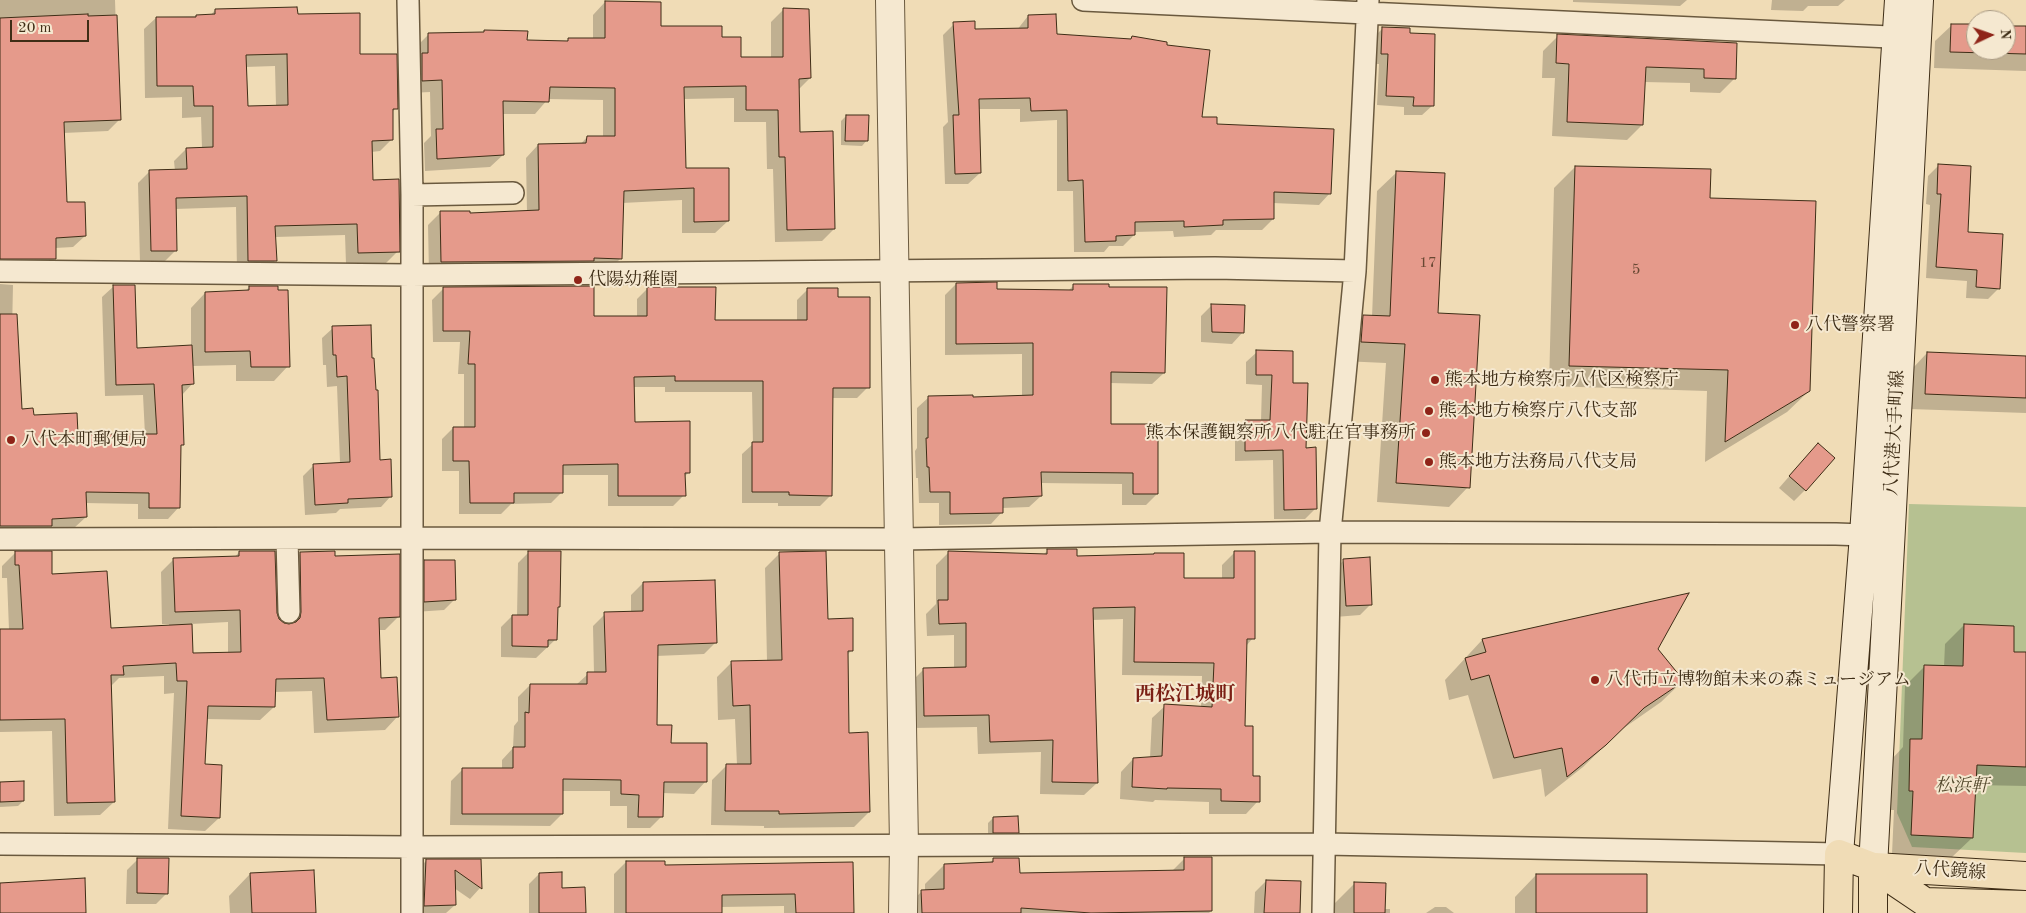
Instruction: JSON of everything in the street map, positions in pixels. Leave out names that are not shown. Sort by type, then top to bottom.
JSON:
[{"type":"main road","points":[[890,0],[904,845],[903,913]]},
{"type":"main road","name":"八代港大手町線","points":[[1899,0],[1907,38]]},
{"type":"main road","name":"八代港大手町線","points":[[1873,867],[1877,537],[1907,38],[1919,0]]},
{"type":"main road","name":"八代港大手町線","points":[[1839,854],[1877,537]]},
{"type":"main road","points":[[1838,913],[1839,854]]},
{"type":"main road","name":"八代鏡線","points":[[1839,854],[1873,867],[1925,902],[2026,905]]},
{"type":"main road","points":[[1873,867],[1873,913]]},
{"type":"main road","name":"八代鏡線","points":[[1873,867],[2026,876]]},
{"type":"street","points":[[408,0],[412,195],[412,913]]},
{"type":"street","points":[[1083,0],[1368,6],[1907,38]]},
{"type":"street","points":[[1323,913],[1330,532],[1355,271],[1368,6]]},
{"type":"street","points":[[412,195],[513,193]]},
{"type":"street","points":[[0,271],[411,275],[893,269],[1215,268],[1355,271]]},
{"type":"street","points":[[0,539],[899,539],[1330,532],[1877,537]]},
{"type":"street","points":[[287,539],[289,612]]},
{"type":"street","points":[[0,844],[412,847],[1325,844],[1839,854]]},
{"type":"green space","name":"松浜軒","points":[[1909,504],[2026,507],[2026,853],[1912,847],[1897,813]]},
{"type":"building","points":[[605,1],[661,2],[661,26],[722,26],[722,37],[741,37],[741,57],[783,57],[783,8],[809,9],[811,78],[799,79],[800,132],[833,131],[835,229],[787,230],[785,157],[779,157],[778,110],[746,110],[746,86],[684,87],[686,168],[729,168],[729,221],[694,222],[694,188],[624,191],[622,259],[594,258],[594,261],[441,262],[440,211],[470,211],[470,213],[539,210],[538,144],[586,143],[587,136],[615,136],[615,88],[550,87],[549,102],[503,101],[504,155],[437,159],[436,129],[443,129],[442,80],[422,81],[422,53],[428,53],[428,33],[484,32],[484,30],[528,31],[527,40],[568,41],[568,38],[605,38]]},
{"type":"building","points":[[297,7],[298,14],[360,13],[360,54],[397,54],[398,109],[393,109],[393,140],[372,141],[373,180],[399,179],[400,252],[358,253],[357,224],[275,226],[277,261],[248,261],[247,196],[176,198],[177,251],[151,251],[149,170],[187,169],[186,148],[213,147],[213,106],[194,106],[193,86],[157,86],[156,17],[196,17],[196,15],[215,14],[215,9]],"holes":[[[287,54],[288,105],[248,106],[246,55]]]},
{"type":"building","points":[[88,14],[88,16],[117,15],[121,120],[64,122],[67,202],[85,202],[86,236],[56,238],[56,259],[0,259],[0,18]]},
{"type":"building","points":[[1056,14],[1057,34],[1131,39],[1132,36],[1167,42],[1167,45],[1210,50],[1202,117],[1217,117],[1217,124],[1334,129],[1331,194],[1274,192],[1274,219],[1223,220],[1223,225],[1184,227],[1184,221],[1135,222],[1135,235],[1116,236],[1116,241],[1085,242],[1083,180],[1068,181],[1067,110],[1031,111],[1030,98],[979,99],[981,173],[955,174],[953,115],[959,115],[953,22],[975,21],[975,29],[1028,28],[1028,15]]},
{"type":"building","points":[[1951,24],[1966,24],[1966,52],[1950,52]]},
{"type":"building","points":[[2016,26],[2026,26],[2026,54],[2016,54]]},
{"type":"building","points":[[1382,27],[1410,28],[1410,33],[1435,34],[1434,106],[1413,106],[1414,97],[1386,96],[1388,54],[1381,54]]},
{"type":"building","points":[[1557,34],[1737,43],[1736,79],[1704,78],[1704,69],[1646,67],[1643,125],[1567,122],[1569,64],[1556,63]]},
{"type":"building","points":[[846,115],[869,115],[868,141],[845,141]]},
{"type":"building","points":[[1938,164],[1971,166],[1968,232],[2003,234],[2000,289],[1976,287],[1977,270],[1936,267],[1941,194],[1937,194]]},
{"type":"building","points":[[1575,166],[1711,169],[1710,198],[1816,201],[1810,391],[1725,442],[1728,370],[1569,366]]},
{"type":"building","points":[[1396,171],[1445,173],[1438,313],[1480,315],[1470,488],[1396,483],[1405,344],[1361,342],[1363,315],[1390,316]]},
{"type":"building","points":[[997,282],[997,289],[1073,290],[1073,284],[1109,284],[1109,287],[1167,287],[1165,373],[1111,372],[1111,424],[1158,424],[1158,494],[1133,494],[1133,473],[1041,472],[1042,496],[1003,498],[1003,513],[950,514],[950,492],[930,492],[926,438],[928,438],[928,396],[1033,395],[1033,343],[956,344],[956,283]]},
{"type":"building","points":[[113,285],[135,285],[137,348],[192,345],[194,384],[182,385],[184,445],[181,445],[180,508],[149,508],[149,493],[86,492],[87,517],[52,519],[52,526],[0,526],[0,314],[17,314],[22,409],[33,408],[34,415],[77,413],[78,434],[157,434],[154,384],[116,385]]},
{"type":"building","points":[[249,286],[278,286],[278,290],[288,290],[290,367],[251,367],[250,351],[205,352],[205,292],[249,290]]},
{"type":"building","points":[[594,286],[594,316],[647,316],[647,287],[716,287],[715,320],[807,320],[807,288],[838,288],[838,297],[870,297],[870,388],[833,388],[832,496],[789,495],[789,492],[752,492],[752,442],[763,442],[763,381],[675,381],[675,376],[634,377],[635,422],[690,421],[690,473],[685,473],[686,496],[618,496],[618,464],[563,465],[563,493],[514,493],[514,503],[470,503],[469,461],[453,461],[453,427],[475,427],[475,364],[468,364],[470,331],[443,331],[443,287]]},
{"type":"building","points":[[1211,304],[1245,305],[1244,333],[1212,332]]},
{"type":"building","points":[[371,325],[372,358],[374,358],[376,390],[378,390],[380,460],[391,459],[392,497],[348,499],[348,503],[315,505],[313,464],[350,462],[347,376],[337,377],[336,355],[333,355],[332,326]]},
{"type":"building","points":[[1256,350],[1293,351],[1293,383],[1308,383],[1306,448],[1316,447],[1317,509],[1284,510],[1283,450],[1245,451],[1245,420],[1270,420],[1272,375],[1256,375]]},
{"type":"building","points":[[1927,352],[2026,356],[2026,398],[1925,394]]},
{"type":"building","points":[[1818,443],[1835,458],[1806,491],[1789,476]]},
{"type":"building","points":[[1047,549],[1077,549],[1077,556],[1184,553],[1184,578],[1234,578],[1234,551],[1255,551],[1255,639],[1247,639],[1245,726],[1253,726],[1253,776],[1260,776],[1260,802],[1221,801],[1221,789],[1132,787],[1133,758],[1162,756],[1164,704],[1212,707],[1214,663],[1134,662],[1135,607],[1093,608],[1098,783],[1052,782],[1053,740],[990,742],[989,715],[924,716],[923,668],[966,667],[966,623],[939,624],[938,600],[948,600],[948,551],[1047,554]]},
{"type":"building","points":[[15,551],[52,551],[52,574],[107,571],[111,628],[192,624],[193,653],[241,652],[240,610],[175,612],[173,558],[239,556],[239,551],[275,551],[277,613],[279,619],[289,624],[296,622],[300,618],[301,612],[300,552],[335,551],[335,556],[400,554],[400,617],[379,618],[381,678],[397,677],[399,717],[327,720],[324,678],[276,679],[275,707],[208,706],[205,764],[222,765],[220,818],[181,816],[187,681],[177,681],[176,663],[123,666],[124,675],[111,675],[115,802],[67,803],[65,719],[0,720],[0,629],[23,629],[19,565],[15,565]]},
{"type":"building","points":[[528,551],[561,551],[560,607],[558,607],[557,640],[548,640],[548,647],[512,646],[512,615],[528,615]]},
{"type":"building","points":[[826,551],[828,619],[853,618],[853,651],[848,651],[849,733],[868,732],[870,812],[779,814],[779,811],[725,811],[726,764],[751,764],[750,705],[733,706],[731,661],[782,660],[779,552]]},
{"type":"building","points":[[1370,557],[1372,605],[1346,606],[1343,559]]},
{"type":"building","points":[[424,560],[455,560],[456,600],[424,602]]},
{"type":"building","points":[[715,580],[717,643],[658,645],[657,725],[672,725],[671,743],[707,743],[707,782],[664,782],[663,817],[638,817],[639,795],[621,794],[621,780],[563,779],[563,814],[462,814],[462,768],[513,768],[513,747],[525,747],[525,712],[529,713],[530,684],[587,684],[587,672],[606,672],[604,612],[643,611],[643,582]]},
{"type":"building","points":[[1689,593],[1658,649],[1684,681],[1644,708],[1606,745],[1567,777],[1562,748],[1514,758],[1489,675],[1471,680],[1465,658],[1486,652],[1482,639]]},
{"type":"building","points":[[1964,624],[2014,626],[2014,652],[2026,652],[2026,767],[1977,765],[1973,838],[1911,835],[1913,791],[1909,791],[1910,739],[1922,739],[1924,665],[1963,666]]},
{"type":"building","points":[[24,781],[24,801],[0,802],[0,782]]},
{"type":"building","points":[[1018,816],[1019,833],[993,833],[993,817]]},
{"type":"building","points":[[1184,857],[1212,857],[1212,911],[1091,913],[1021,908],[1021,913],[922,913],[921,890],[944,889],[944,864],[993,862],[993,858],[1019,858],[1020,873],[1184,870]]},
{"type":"building","points":[[137,858],[169,858],[168,894],[137,893]]},
{"type":"building","points":[[426,859],[481,859],[482,889],[455,870],[456,905],[424,906]]},
{"type":"building","points":[[626,861],[665,861],[665,865],[853,862],[854,913],[796,913],[795,894],[722,895],[722,913],[626,913]]},
{"type":"building","points":[[314,870],[316,913],[252,913],[250,873]]},
{"type":"building","points":[[562,872],[562,888],[585,887],[586,913],[539,913],[539,873]]},
{"type":"building","points":[[1536,874],[1647,874],[1647,913],[1536,913]]},
{"type":"building","points":[[85,878],[86,913],[0,913],[0,883]]},
{"type":"building","points":[[1266,880],[1301,881],[1300,913],[1264,913]]},
{"type":"building","points":[[1354,882],[1386,883],[1385,913],[1354,913]]},
{"type":"place","name":"代陽幼稚園","points":[[578,280]]},
{"type":"place","name":"八代警察署","points":[[1795,325]]},
{"type":"place","name":"熊本地方検察庁八代区検察庁","points":[[1435,380]]},
{"type":"place","name":"熊本地方検察庁八代支部","points":[[1429,411]]},
{"type":"place","name":"熊本保護観察所八代駐在官事務所","points":[[1426,433]]},
{"type":"place","name":"八代本町郵便局","points":[[11,440]]},
{"type":"place","name":"熊本地方法務局八代支局","points":[[1429,462]]},
{"type":"place","name":"八代市立博物館未来の森ミュージアム","points":[[1595,680]]},
{"type":"district","name":"西松江城町","points":[[1185,695]]}]
